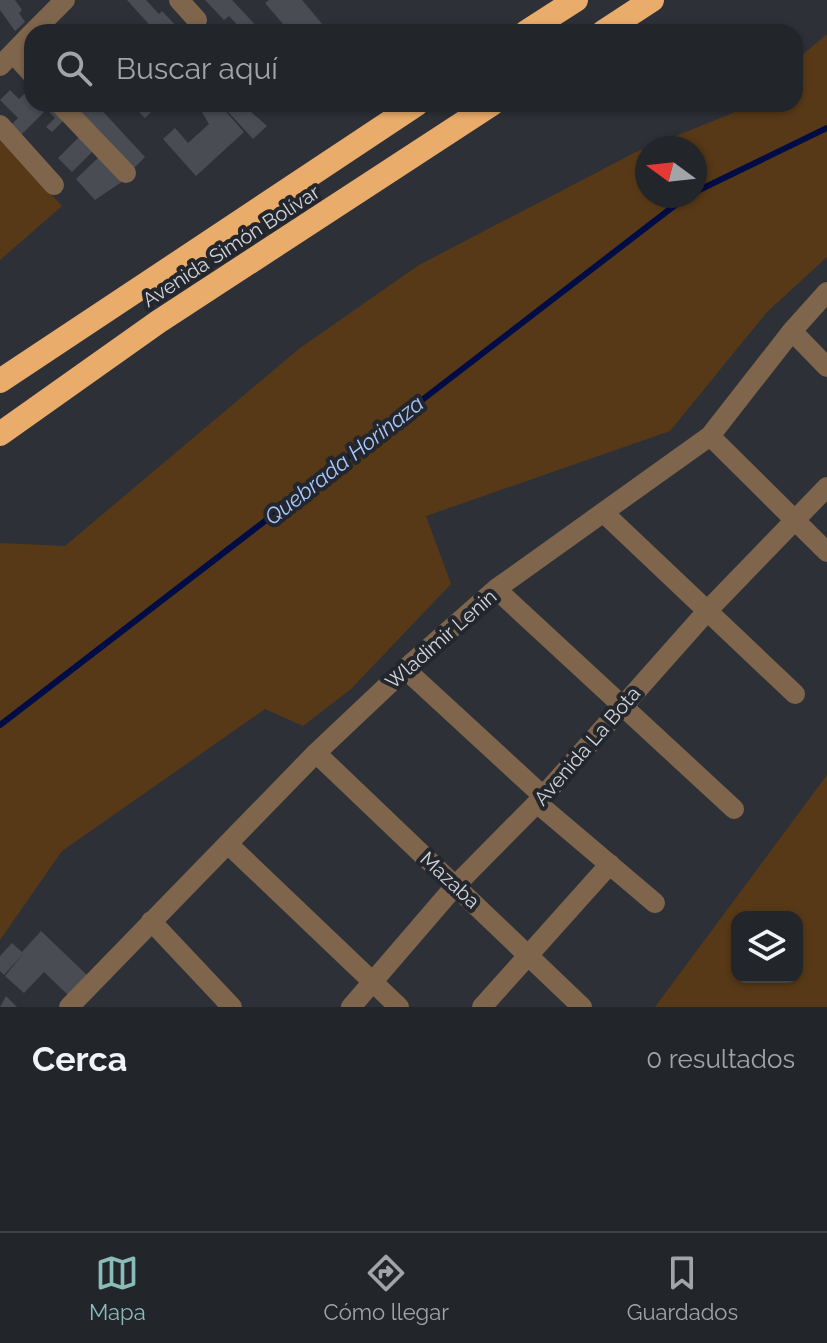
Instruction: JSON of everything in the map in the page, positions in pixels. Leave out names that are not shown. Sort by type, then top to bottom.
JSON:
[{"type":"highway","points":[[538,24],[576,0]]},
{"type":"highway","points":[[615,24],[652,0]]},
{"type":"highway","name":"Avenida Simón Bolívar","points":[[0,381],[405,112]]},
{"type":"highway","name":"Avenida Simón Bolívar","points":[[0,434],[158,322],[480,112]]},
{"type":"street","points":[[42,24],[65,0]]},
{"type":"street","points":[[179,0],[197,20]]},
{"type":"street","points":[[24,42],[6,59],[24,69]]},
{"type":"street","points":[[68,112],[126,173]]},
{"type":"street","points":[[0,125],[54,185]]},
{"type":"street","name":"Wladimir Lenin","points":[[69,1007],[316,753],[405,669],[496,589],[710,436],[792,331],[827,292]]},
{"type":"street","points":[[792,331],[827,367]]},
{"type":"street","points":[[710,436],[827,552]]},
{"type":"street","name":"Avenida La Bota","points":[[351,1007],[374,984],[456,885],[540,800],[709,609],[827,487]]},
{"type":"street","points":[[605,514],[709,609],[795,694]]},
{"type":"street","points":[[496,589],[734,809]]},
{"type":"street","points":[[405,669],[540,800],[655,903]]},
{"type":"street","name":"Mazaba","points":[[316,753],[582,1007]]},
{"type":"street","points":[[228,844],[399,1007]]},
{"type":"street","points":[[482,1007],[610,864]]},
{"type":"street","points":[[151,921],[232,1007]]},
{"type":"shaded area","points":[[827,34],[827,257],[767,312],[670,431],[426,516],[451,584],[351,689],[303,726],[265,709],[62,851],[0,940],[0,543],[65,546],[300,348],[419,265],[635,153],[635,208],[707,208],[707,136],[676,136],[734,112],[803,112],[803,54]]},
{"type":"shaded area","points":[[0,138],[62,206],[0,260]]},
{"type":"shaded area","points":[[827,775],[827,1007],[655,1007]]},
{"type":"building","points":[[0,0],[15,0],[22,10],[19,13],[25,22],[15,31],[0,10]]},
{"type":"building","points":[[127,0],[146,0],[174,24],[149,24]]},
{"type":"building","points":[[205,0],[232,0],[254,24],[236,24],[229,16],[224,20]]},
{"type":"building","points":[[269,0],[302,0],[322,24],[283,24],[265,3]]},
{"type":"building","points":[[10,90],[19,99],[24,94],[24,112],[44,112],[20,136],[10,126],[18,118],[0,100]]},
{"type":"building","points":[[49,112],[60,112],[66,118],[52,132],[46,127],[55,118]]},
{"type":"building","points":[[78,112],[103,112],[145,157],[132,170]]},
{"type":"building","points":[[202,112],[226,112],[244,132],[196,176],[163,139],[175,128],[188,143],[209,124]]},
{"type":"building","points":[[228,112],[251,112],[267,126],[253,139]]},
{"type":"building","points":[[79,137],[93,151],[72,172],[58,158]]},
{"type":"building","points":[[100,156],[123,181],[95,200],[76,179]]},
{"type":"building","points":[[41,931],[87,975],[68,995],[44,972],[24,993],[5,976],[24,953],[4,975],[0,971],[0,956],[12,943],[22,952]]},
{"type":"building","points":[[6,996],[17,1007],[0,1007]]},
{"type":"waterway","name":"Quebrada Horinaza","points":[[707,186],[827,128]]},
{"type":"waterway","name":"Quebrada Horinaza","points":[[0,725],[671,208]]}]
